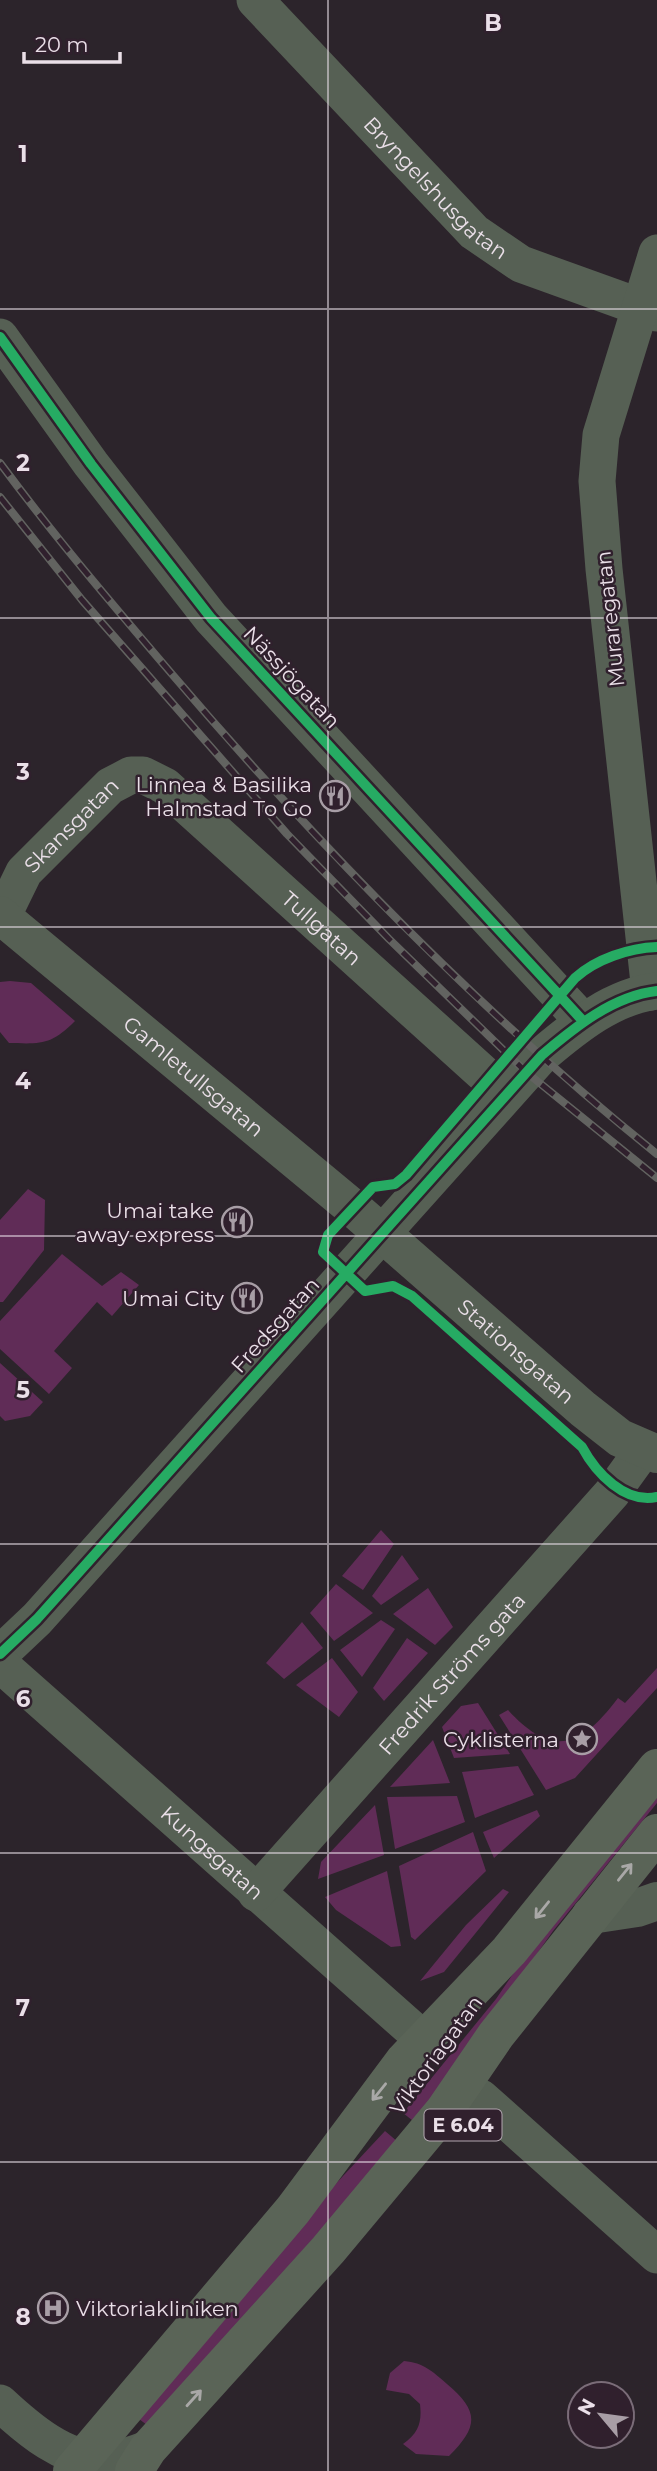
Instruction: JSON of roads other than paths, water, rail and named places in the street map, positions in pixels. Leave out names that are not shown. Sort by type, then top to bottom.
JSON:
[{"type":"highway","name":"Viktoriagatan","points":[[78,2466],[293,2210],[371,2101],[423,2039],[509,1951],[657,1768]]},
{"type":"highway","name":"Viktoriagatan","points":[[141,2460],[328,2250],[443,2111],[496,2035],[657,1833]]},
{"type":"highway","name":"Viktoriagatan","points":[[293,2210],[390,2118],[440,2057],[509,1951]]},
{"type":"highway","name":"Viktoriagatan","points":[[328,2250],[435,2157],[461,2128],[481,2098],[553,1965]]},
{"type":"street","name":"Bryngelshusgatan","points":[[255,0],[474,232],[521,264],[648,310]]},
{"type":"street","name":"Muraregatan","points":[[654,992],[604,569],[597,481],[601,435],[648,310],[657,253]]},
{"type":"street","name":"Nässjögatan","points":[[0,337],[91,464],[211,618],[583,1021]]},
{"type":"street","name":"Skansgatan","points":[[1,916],[24,872],[110,786],[131,775]]},
{"type":"street","name":"Tullgatan","points":[[131,775],[144,775],[165,786],[506,1094]]},
{"type":"street","name":"Gamletullsgatan","points":[[1,916],[384,1234]]},
{"type":"street","name":"Fredsgatan","points":[[0,1654],[37,1619],[542,1055],[583,1021],[654,992]]},
{"type":"street","name":"Stationsgatan","points":[[384,1234],[583,1409],[620,1438],[650,1452]]},
{"type":"street","name":"Fredrik Ströms gata","points":[[256,1894],[650,1452]]},
{"type":"street","name":"Kungsgatan","points":[[0,1664],[256,1894],[423,2039]]},
{"type":"street","points":[[591,1916],[637,1908],[657,1901]]},
{"type":"street","points":[[481,2098],[657,2255]]},
{"type":"street","points":[[0,2403],[78,2466],[106,2460],[141,2460]]},
{"type":"railway","points":[[0,463],[62,543],[171,673],[343,864],[464,985],[591,1100],[657,1154]]},
{"type":"railway","points":[[0,497],[82,600],[287,834],[389,939],[526,1072],[657,1178]]},
{"type":"place","name":"Linnea & Basilika Halmstad To Go","points":[[335,796]]},
{"type":"place","name":"Umai take away express","points":[[237,1222]]},
{"type":"place","name":"Umai City","points":[[247,1298]]},
{"type":"place","name":"Cyklisterna","points":[[582,1739]]},
{"type":"place","name":"Viktoriakliniken","points":[[53,2308]]}]
